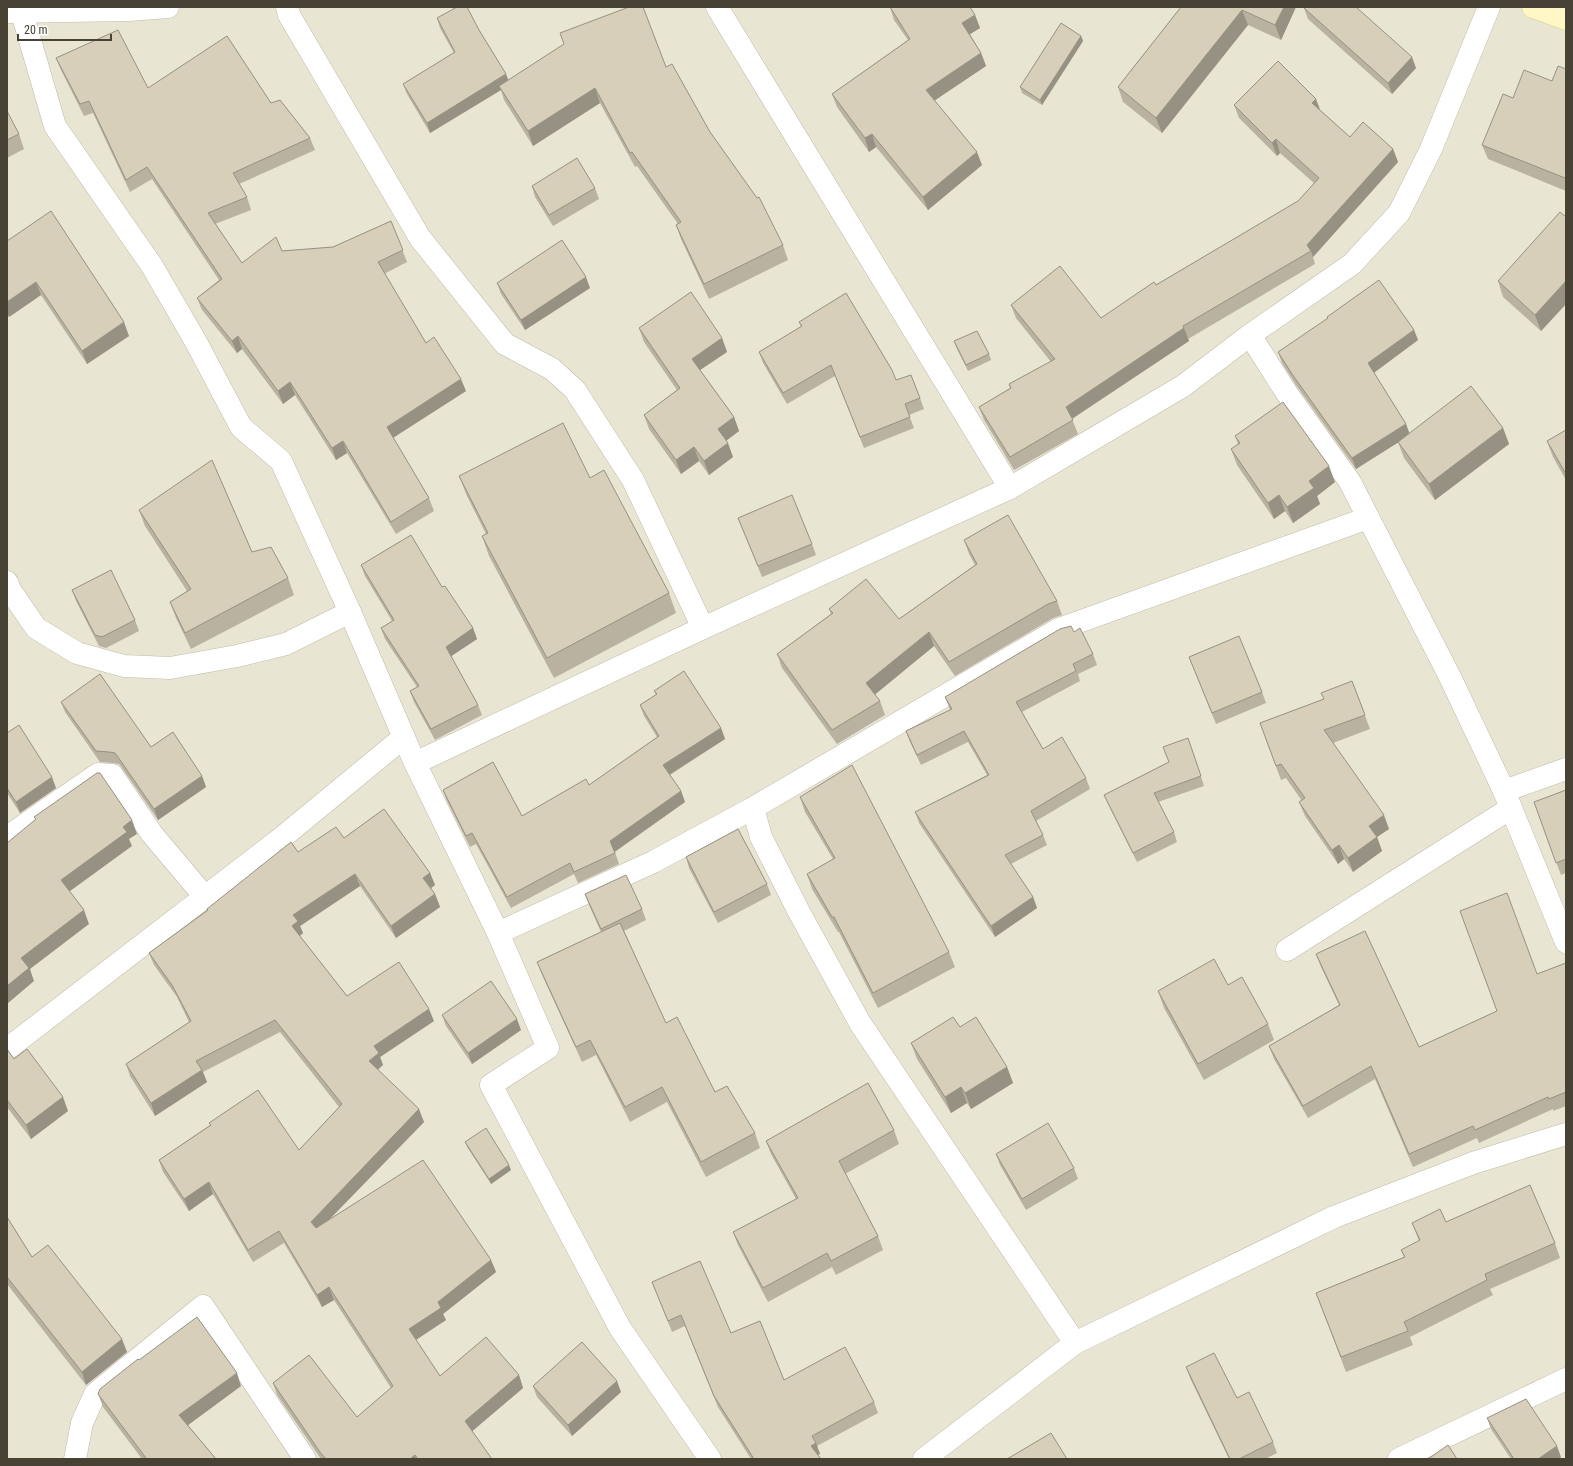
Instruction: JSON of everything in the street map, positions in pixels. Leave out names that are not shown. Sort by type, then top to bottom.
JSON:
[{"type":"street","points":[[168,7],[15,13],[55,126],[152,266],[196,342],[241,427],[281,461],[350,612],[415,763],[498,933],[548,1048],[491,1085],[620,1328],[710,1459]]},
{"type":"street","points":[[287,7],[289,15],[420,238],[505,344],[552,369],[575,390],[633,480],[703,628]]},
{"type":"street","points":[[717,7],[1010,488]]},
{"type":"street","points":[[415,763],[703,628],[1010,488],[1183,386],[1250,335],[1352,264],[1399,213],[1431,149],[1489,7]]},
{"type":"street","points":[[1533,7],[1566,19]]},
{"type":"street","points":[[1250,335],[1286,392],[1350,482],[1450,677],[1508,800],[1566,942]]},
{"type":"street","points":[[498,933],[653,862],[753,808],[1059,630],[1368,518]]},
{"type":"street","points":[[7,582],[10,590],[36,628],[77,653],[124,666],[170,668],[237,656],[286,644],[350,612]]},
{"type":"street","points":[[7,1049],[279,840],[404,738]]},
{"type":"street","points":[[1288,950],[1508,800],[1566,769]]},
{"type":"street","points":[[7,837],[98,774],[112,775],[152,834],[205,897]]},
{"type":"street","points":[[753,808],[761,837],[799,912],[860,1023],[1075,1343]]},
{"type":"street","points":[[924,1459],[1075,1343],[1334,1217],[1473,1163],[1566,1134]]},
{"type":"street","points":[[75,1459],[82,1423],[95,1394],[204,1306],[305,1459]]},
{"type":"street","points":[[1399,1459],[1566,1379]]},
{"type":"shaded area","points":[[7,7],[1566,7],[1566,1459],[7,1459]]},
{"type":"building","points":[[457,7],[467,7],[506,74],[427,123],[403,84],[455,52],[437,18]]},
{"type":"building","points":[[629,7],[643,7],[666,67],[672,64],[710,132],[757,198],[759,197],[783,245],[704,284],[676,225],[681,222],[632,152],[630,153],[595,88],[528,131],[499,86],[564,44],[560,33]]},
{"type":"building","points":[[890,7],[970,7],[975,15],[962,23],[981,53],[926,90],[977,152],[923,197],[872,134],[865,138],[832,94],[910,39]]},
{"type":"building","points":[[1181,7],[1284,7],[1275,25],[1242,10],[1156,118],[1118,87]]},
{"type":"building","points":[[1356,7],[1412,57],[1388,83],[1304,8]]},
{"type":"building","points":[[1061,23],[1081,36],[1040,100],[1020,87]]},
{"type":"building","points":[[118,30],[148,88],[227,36],[271,103],[280,100],[310,138],[233,173],[247,197],[208,213],[242,263],[276,237],[282,251],[333,247],[391,221],[403,250],[378,262],[426,343],[434,337],[461,379],[387,427],[429,498],[391,522],[343,441],[332,448],[290,382],[278,391],[238,336],[232,341],[197,298],[222,279],[147,167],[126,180],[89,101],[80,104],[56,58]]},
{"type":"building","points":[[1278,61],[1316,99],[1312,103],[1350,137],[1363,122],[1393,149],[1307,245],[1311,251],[1183,326],[1184,328],[1066,407],[1073,420],[1010,457],[979,407],[1011,388],[1009,384],[1055,359],[1011,305],[1060,266],[1101,318],[1154,282],[1156,285],[1298,201],[1319,178],[1276,139],[1272,143],[1234,105]]},
{"type":"building","points":[[1558,66],[1566,69],[1565,178],[1482,145],[1503,94],[1513,98],[1524,70],[1552,81]]},
{"type":"building","points":[[7,111],[19,134],[7,140]]},
{"type":"building","points":[[577,158],[595,188],[549,215],[532,186]]},
{"type":"building","points":[[51,211],[124,322],[82,351],[36,282],[7,302],[7,241]]},
{"type":"building","points":[[1560,212],[1566,217],[1566,281],[1535,315],[1498,281]]},
{"type":"building","points":[[562,240],[586,277],[521,320],[497,283]]},
{"type":"building","points":[[1379,280],[1414,330],[1368,363],[1406,424],[1352,458],[1278,352],[1328,318],[1327,317]]},
{"type":"building","points":[[691,292],[722,338],[692,359],[734,417],[718,429],[728,443],[704,461],[694,447],[676,460],[644,415],[680,388],[639,328]]},
{"type":"building","points":[[846,293],[892,370],[896,380],[911,375],[920,398],[905,404],[910,417],[860,437],[831,365],[783,393],[759,352],[802,326],[799,322]]},
{"type":"building","points":[[977,331],[989,354],[966,365],[954,341]]},
{"type":"building","points":[[1471,386],[1503,428],[1429,484],[1398,442]]},
{"type":"building","points":[[1283,402],[1329,466],[1309,481],[1314,488],[1287,507],[1279,495],[1268,503],[1231,449],[1240,443],[1235,436]]},
{"type":"building","points":[[563,423],[590,478],[604,470],[669,593],[547,658],[482,536],[488,533],[459,476]]},
{"type":"building","points":[[1566,430],[1566,474],[1547,441]]},
{"type":"building","points":[[212,460],[252,552],[271,547],[288,578],[185,633],[170,602],[191,589],[139,510]]},
{"type":"building","points":[[792,495],[812,544],[758,566],[738,518]]},
{"type":"building","points":[[1008,515],[1057,601],[1048,604],[949,662],[929,632],[866,683],[880,701],[832,730],[777,654],[833,613],[829,609],[866,579],[899,619],[977,564],[964,540]]},
{"type":"building","points":[[411,535],[442,587],[445,586],[473,628],[446,647],[478,705],[431,729],[410,691],[419,686],[381,628],[394,620],[361,565]]},
{"type":"building","points":[[111,570],[135,620],[102,637],[95,635],[72,590]]},
{"type":"building","points":[[1071,626],[1074,632],[1080,628],[1093,654],[1073,664],[1076,671],[1016,702],[1043,749],[1062,737],[1086,778],[1031,811],[1043,835],[1005,855],[1033,897],[991,926],[915,812],[989,775],[964,731],[917,755],[906,731],[952,709],[945,697],[1060,629]]},
{"type":"building","points":[[1239,636],[1262,692],[1212,713],[1189,657]]},
{"type":"building","points":[[684,671],[721,728],[663,765],[681,791],[610,841],[615,853],[574,872],[570,863],[507,897],[472,833],[466,836],[443,790],[493,762],[522,816],[586,779],[589,785],[659,736],[640,705],[657,694],[654,691]]},
{"type":"building","points":[[100,674],[151,747],[173,732],[202,776],[154,809],[115,753],[96,751],[61,702]]},
{"type":"building","points":[[1352,681],[1365,715],[1324,730],[1384,815],[1369,826],[1377,837],[1348,858],[1339,845],[1332,850],[1299,802],[1305,798],[1281,764],[1276,766],[1260,723],[1324,699],[1321,693]]},
{"type":"building","points":[[19,725],[52,777],[16,802],[7,788],[7,733]]},
{"type":"building","points":[[1188,738],[1201,776],[1154,793],[1174,832],[1133,853],[1104,795],[1169,762],[1163,747]]},
{"type":"building","points":[[852,765],[949,952],[873,993],[834,917],[832,917],[807,874],[835,858],[800,797]]},
{"type":"building","points":[[97,773],[100,773],[132,820],[123,827],[127,832],[61,880],[84,910],[21,958],[29,968],[7,986],[7,843],[36,819],[34,817]]},
{"type":"building","points":[[1566,790],[1566,859],[1556,863],[1534,802]]},
{"type":"building","points":[[384,809],[430,873],[423,878],[435,894],[391,926],[355,874],[293,915],[298,921],[292,926],[347,996],[399,962],[429,1009],[374,1046],[379,1053],[369,1061],[419,1109],[311,1222],[316,1228],[423,1160],[491,1260],[438,1302],[441,1308],[409,1329],[440,1376],[486,1337],[519,1375],[465,1421],[492,1459],[418,1459],[415,1455],[410,1459],[326,1459],[273,1383],[309,1355],[357,1417],[393,1386],[329,1287],[317,1295],[279,1231],[248,1250],[209,1182],[184,1199],[159,1160],[211,1125],[209,1123],[258,1090],[299,1150],[342,1104],[275,1020],[196,1061],[202,1070],[151,1103],[126,1064],[191,1021],[172,985],[149,953],[208,910],[207,909],[291,842],[298,852],[336,827],[344,838]]},
{"type":"building","points":[[738,829],[767,884],[714,912],[686,857]]},
{"type":"building","points":[[626,875],[642,909],[601,929],[585,894]]},
{"type":"building","points":[[1507,893],[1537,974],[1566,963],[1566,1092],[1549,1099],[1548,1097],[1475,1130],[1473,1126],[1409,1154],[1371,1066],[1303,1106],[1269,1046],[1340,1005],[1316,954],[1365,931],[1419,1047],[1497,1011],[1460,911]]},
{"type":"building","points":[[620,923],[666,1023],[677,1017],[715,1092],[727,1086],[755,1133],[701,1162],[662,1087],[625,1107],[590,1040],[576,1047],[537,962]]},
{"type":"building","points":[[1214,959],[1228,985],[1242,977],[1268,1024],[1198,1064],[1158,991]]},
{"type":"building","points":[[491,981],[517,1019],[468,1053],[442,1015]]},
{"type":"building","points":[[953,1017],[960,1027],[976,1017],[1007,1067],[965,1093],[961,1087],[945,1097],[911,1043]]},
{"type":"building","points":[[7,1049],[14,1059],[27,1049],[63,1097],[26,1125],[7,1100]]},
{"type":"building","points":[[868,1083],[894,1130],[839,1161],[878,1236],[831,1261],[827,1253],[763,1288],[733,1232],[798,1198],[766,1141]]},
{"type":"building","points":[[1048,1123],[1074,1168],[1022,1199],[996,1154]]},
{"type":"building","points":[[486,1128],[509,1165],[489,1179],[465,1142]]},
{"type":"building","points":[[1530,1185],[1555,1243],[1485,1274],[1487,1280],[1404,1322],[1408,1331],[1341,1357],[1316,1293],[1405,1257],[1401,1250],[1420,1240],[1412,1223],[1440,1209],[1446,1222]]},
{"type":"building","points":[[7,1217],[32,1257],[48,1245],[122,1339],[82,1372],[7,1277]]},
{"type":"building","points":[[700,1261],[731,1333],[760,1321],[784,1380],[845,1347],[874,1402],[812,1436],[816,1443],[811,1446],[821,1459],[754,1459],[714,1396],[681,1315],[668,1321],[652,1282]]},
{"type":"building","points":[[197,1317],[237,1373],[179,1415],[216,1459],[145,1459],[146,1458],[98,1394],[100,1389],[138,1359],[139,1360]]},
{"type":"building","points":[[582,1342],[617,1381],[568,1425],[533,1386]]},
{"type":"building","points":[[1214,1353],[1237,1398],[1249,1392],[1273,1442],[1239,1459],[1230,1459],[1186,1367]]},
{"type":"building","points":[[1526,1399],[1557,1446],[1538,1459],[1514,1459],[1487,1418]]},
{"type":"building","points":[[1051,1433],[1067,1459],[1007,1459]]},
{"type":"building","points":[[1448,1445],[1457,1459],[1428,1459]]}]
